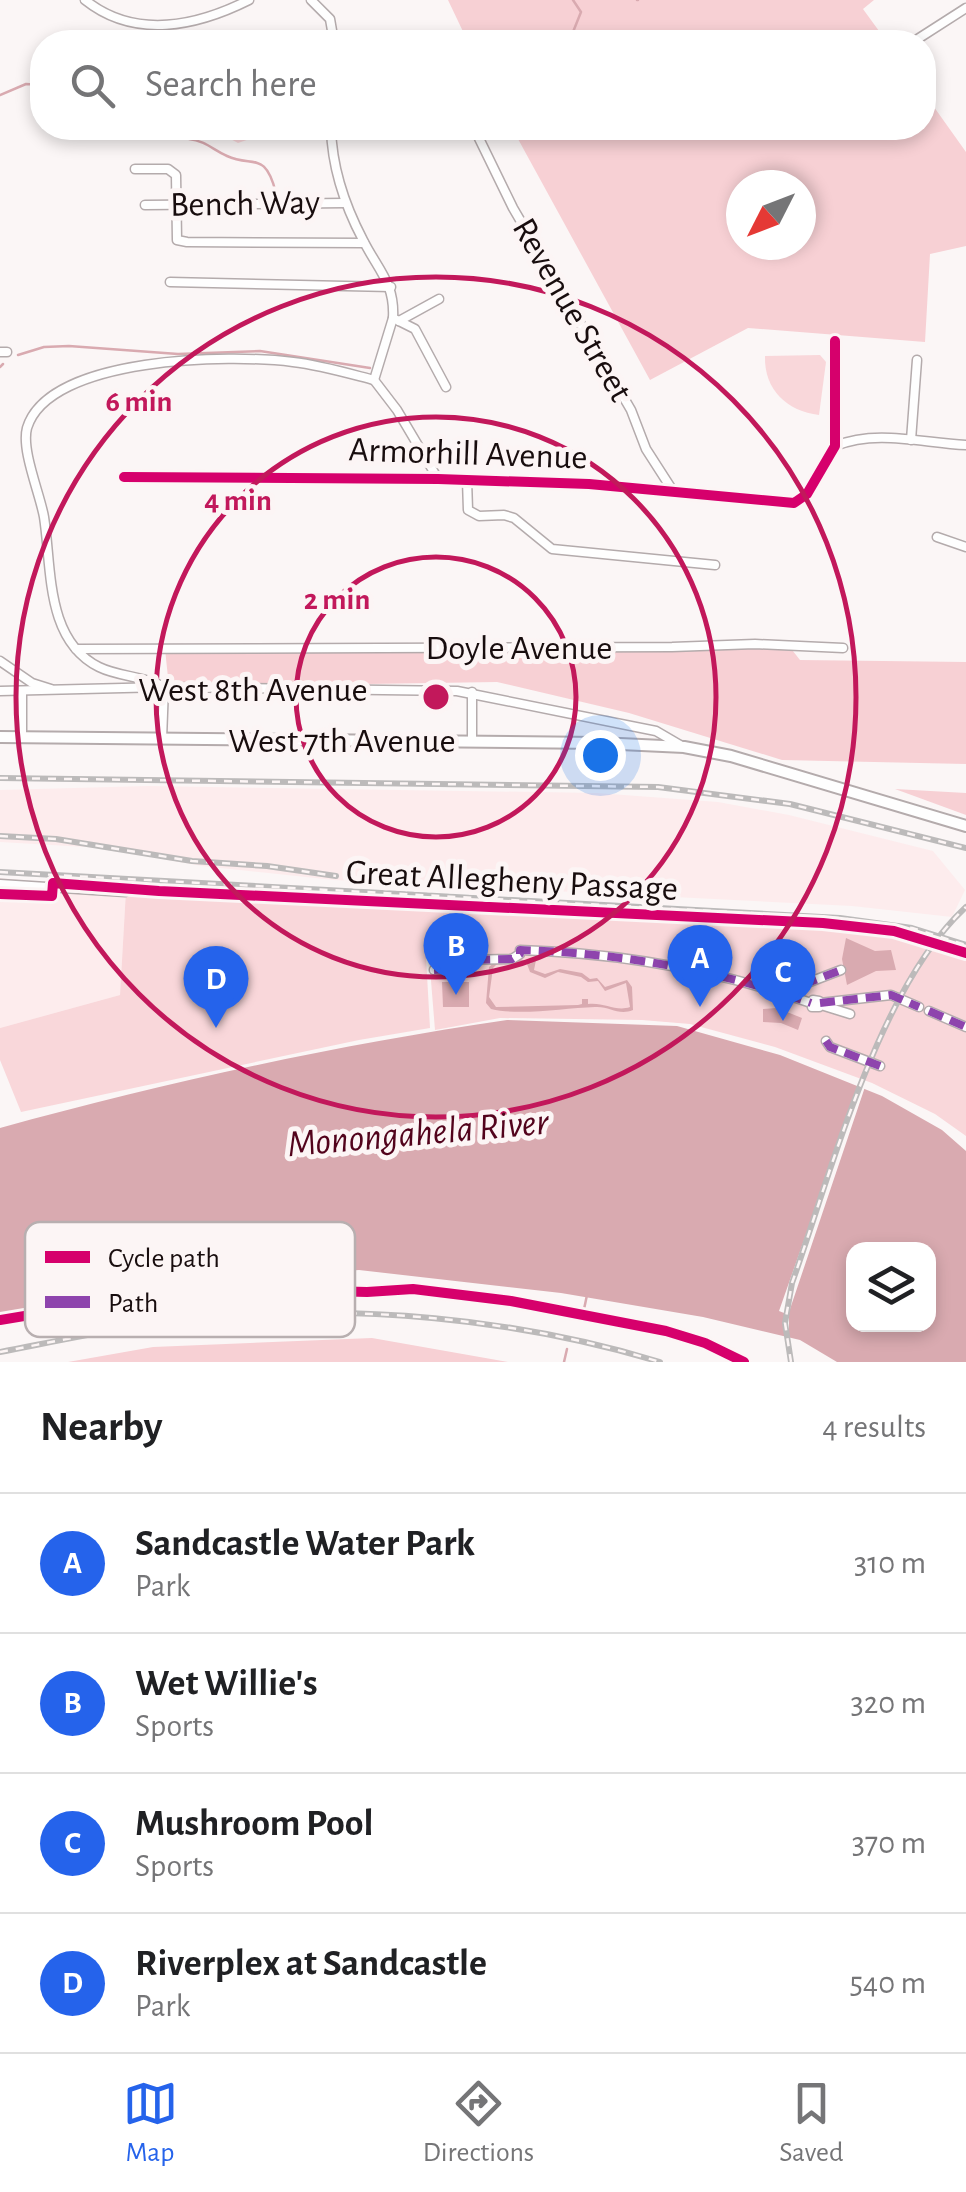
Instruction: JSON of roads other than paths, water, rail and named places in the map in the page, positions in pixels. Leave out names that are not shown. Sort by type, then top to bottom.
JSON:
[{"type":"main road","name":"West 7th Avenue","points":[[0,737],[684,747]]},
{"type":"main road","name":"West 8th Avenue","points":[[684,747],[731,756],[966,826]]},
{"type":"street","points":[[86,0],[123,20],[166,26],[212,18],[249,0]]},
{"type":"street","points":[[311,0],[330,19],[332,30]]},
{"type":"street","points":[[932,30],[966,8]]},
{"type":"street","points":[[332,140],[345,203],[391,288],[396,320],[374,380]]},
{"type":"street","name":"Revenue Street","points":[[480,140],[513,208],[631,410],[646,449],[673,492]]},
{"type":"street","points":[[135,170],[168,169],[176,175],[178,240],[364,243]]},
{"type":"street","name":"Bench Way","points":[[146,205],[345,203]]},
{"type":"street","points":[[170,282],[391,288]]},
{"type":"street","points":[[396,320],[439,299]]},
{"type":"street","points":[[396,320],[415,329],[446,387]]},
{"type":"street","points":[[835,340],[835,446],[856,437],[966,445]]},
{"type":"street","points":[[162,739],[164,687],[88,662],[76,649],[55,608],[43,515],[25,433],[40,403],[60,388],[87,378],[146,365],[220,358],[294,362],[374,380],[397,410],[438,479]]},
{"type":"street","points":[[911,440],[917,360]]},
{"type":"street","name":"Armorhill Avenue","points":[[124,476],[590,484],[784,503],[807,494],[835,446]]},
{"type":"street","points":[[467,480],[466,505],[472,514],[514,518],[552,549],[715,564]]},
{"type":"street","points":[[937,537],[966,547]]},
{"type":"street","name":"Doyle Avenue","points":[[76,649],[654,648],[756,644],[843,648]]},
{"type":"street","points":[[0,661],[32,683],[60,692]]},
{"type":"street","name":"West 8th Avenue","points":[[0,691],[164,687],[472,692],[656,731],[684,747]]},
{"type":"street","points":[[22,692],[22,737]]},
{"type":"street","points":[[472,692],[472,742]]},
{"type":"street","points":[[0,884],[124,892]]},
{"type":"street","points":[[434,970],[456,969],[462,960],[512,959],[520,950],[548,951],[658,963],[738,980],[845,1012],[840,1000]]},
{"type":"street","points":[[778,952],[798,979]]},
{"type":"street","points":[[782,992],[798,979],[841,970]]},
{"type":"street","points":[[782,972],[798,979]]},
{"type":"street","points":[[817,1004],[891,996],[966,1027]]},
{"type":"street","points":[[826,1040],[830,1048],[880,1066]]},
{"type":"water","points":[[846,938],[875,951],[891,950],[896,970],[876,971],[847,985],[842,959]]},
{"type":"water","points":[[517,959],[531,964],[532,959],[536,960],[534,970],[545,974],[560,969],[582,973],[590,979],[597,978],[605,987],[627,980],[632,987],[633,1010],[491,1009],[486,1003],[489,967],[495,962]],"holes":[[[497,964],[527,964],[530,972],[545,978],[558,972],[588,982],[598,981],[605,991],[626,983],[630,1007],[588,1004],[588,999],[582,999],[578,1005],[496,1007],[489,997],[493,968]]]},
{"type":"water","points":[[442,982],[469,982],[469,1007],[443,1007]]},
{"type":"water","points":[[777,1008],[802,1018],[798,1030],[781,1023],[763,1022],[763,1009]]},
{"type":"water","name":"Monongahela River","points":[[507,1020],[677,1026],[780,1055],[882,1096],[942,1130],[966,1151],[966,1362],[837,1362],[800,1340],[703,1317],[561,1293],[355,1270],[355,1222],[25,1222],[25,1309],[0,1314],[0,1128],[252,1066]]},
{"type":"waterway","points":[[573,0],[581,12],[574,30]]},
{"type":"waterway","points":[[0,95],[30,84]]},
{"type":"waterway","points":[[193,140],[227,156],[263,166],[276,193]]},
{"type":"waterway","points":[[18,355],[44,347],[69,346],[178,354],[260,351],[370,368]]},
{"type":"waterway","points":[[0,367],[3,364]]},
{"type":"waterway","points":[[583,1314],[587,1295]]},
{"type":"waterway","points":[[564,1362],[567,1349]]},
{"type":"railway","points":[[0,778],[658,787],[790,804],[966,848]]},
{"type":"railway","points":[[0,836],[56,839],[192,861],[336,876]]},
{"type":"railway","points":[[0,872],[840,918],[912,928],[966,945]]},
{"type":"railway","points":[[791,1362],[785,1323],[792,1283],[861,1083],[907,984],[935,942],[966,907]]},
{"type":"railway","points":[[355,1314],[492,1325],[660,1362]]},
{"type":"railway","points":[[0,1352],[76,1337]]},
{"type":"place","name":"Wet Willie's","points":[[456,995]]},
{"type":"place","name":"Sandcastle Water Park","points":[[700,1007]]},
{"type":"place","name":"Mushroom Pool","points":[[783,1021]]},
{"type":"place","name":"Riverplex at Sandcastle","points":[[216,1028]]}]
